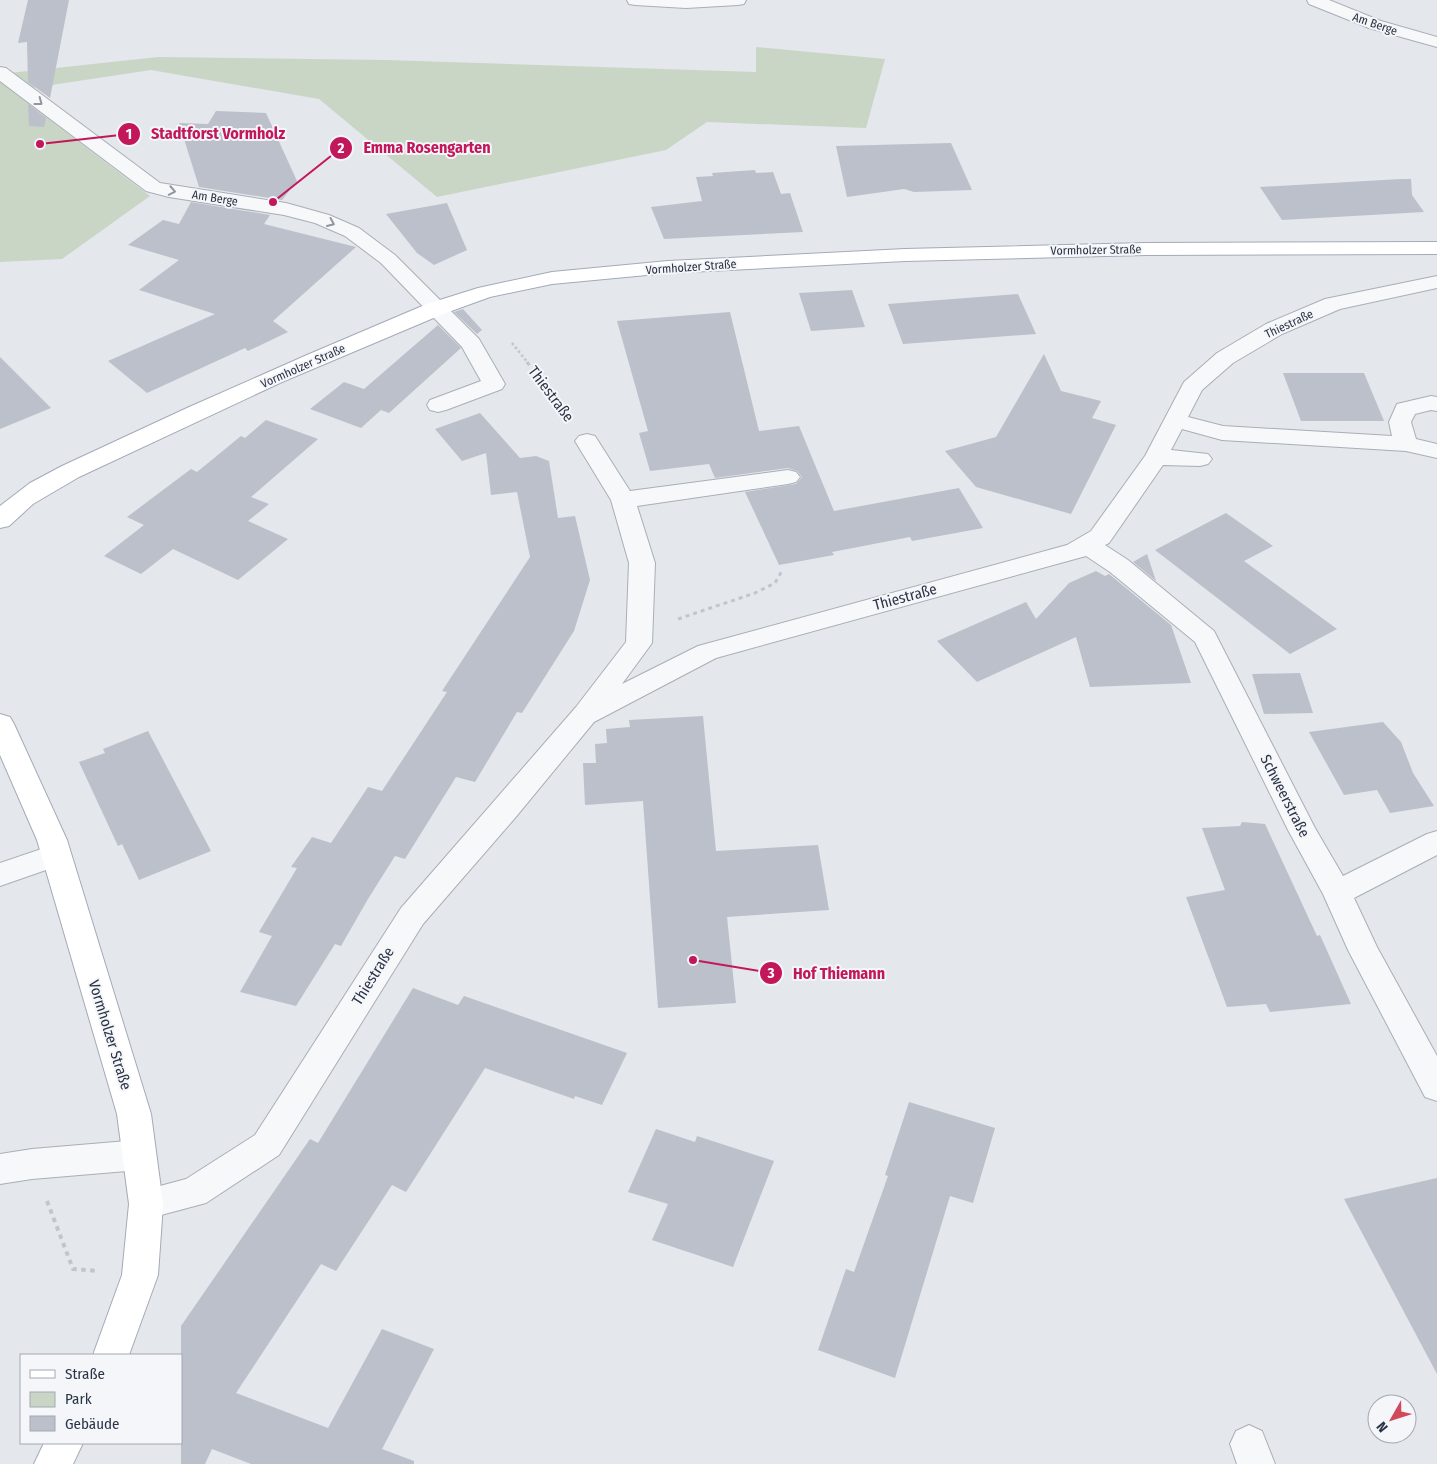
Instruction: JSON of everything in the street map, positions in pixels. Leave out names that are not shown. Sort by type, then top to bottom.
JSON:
[{"type":"main road","name":"Vormholzer Straße","points":[[0,520],[11,506],[75,469],[142,437],[435,308],[517,285],[562,277],[668,267],[904,255],[1146,249],[1437,248]]},
{"type":"main road","name":"Vormholzer Straße","points":[[0,724],[52,840],[134,1114],[146,1204],[140,1275],[111,1354]]},
{"type":"main road","points":[[53,1464],[63,1444]]},
{"type":"street","points":[[635,0],[662,3],[731,0]]},
{"type":"street","name":"Am Berge","points":[[1315,0],[1361,21],[1412,37],[1437,42]]},
{"type":"street","name":"Am Berge","points":[[0,72],[153,187],[286,209],[322,219],[352,232],[388,259],[471,344],[494,384],[438,405]]},
{"type":"street","name":"Thiestraße","points":[[584,715],[706,652],[1076,551],[1100,537],[1156,457],[1192,387],[1225,358],[1274,329],[1334,304],[1437,282]]},
{"type":"street","points":[[1406,444],[1400,422],[1405,409],[1431,403],[1437,404]]},
{"type":"street","points":[[1174,420],[1222,433],[1406,444],[1437,451]]},
{"type":"street","points":[[587,442],[623,500],[642,563],[639,643]]},
{"type":"street","points":[[1156,457],[1200,459]]},
{"type":"street","points":[[623,500],[788,477]]},
{"type":"street","name":"Schweerstraße","points":[[1087,545],[1119,566],[1205,637],[1293,813],[1336,893],[1363,950],[1429,1058],[1437,1087]]},
{"type":"street","name":"Thiestraße","points":[[146,1204],[194,1192],[267,1145],[412,916],[505,810],[584,715],[639,643]]},
{"type":"street","points":[[1336,893],[1437,842]]},
{"type":"street","points":[[0,875],[56,855]]},
{"type":"street","points":[[0,1170],[32,1164],[139,1155]]},
{"type":"path","name":"Thiestraße","points":[[476,296],[587,442]]},
{"type":"path","points":[[639,643],[677,619],[722,605],[768,587],[775,583],[783,569]]},
{"type":"path","points":[[32,1164],[73,1268],[140,1275]]},
{"type":"green space","points":[[756,47],[885,59],[866,128],[707,122],[666,150],[437,197],[319,99],[151,70],[12,91],[150,196],[62,259],[0,262],[0,74],[158,57],[385,60],[756,72]]},
{"type":"building","points":[[28,0],[69,0],[50,98],[28,82],[27,42],[18,43]]},
{"type":"building","points":[[28,104],[46,118],[44,127],[29,126]]},
{"type":"building","points":[[216,111],[266,113],[297,181],[282,200],[199,187],[179,123],[208,124]]},
{"type":"building","points":[[951,143],[972,190],[914,192],[904,189],[847,197],[836,146]]},
{"type":"building","points":[[755,170],[756,173],[773,172],[781,194],[790,193],[803,232],[664,239],[651,207],[702,201],[696,177],[713,176],[712,173]]},
{"type":"building","points":[[1411,179],[1412,195],[1424,212],[1282,220],[1260,187]]},
{"type":"building","points":[[191,202],[270,215],[264,224],[356,247],[273,321],[288,332],[248,351],[245,348],[147,393],[108,361],[215,314],[139,290],[179,260],[128,245],[163,220],[179,224]]},
{"type":"building","points":[[447,203],[467,250],[434,265],[417,253],[386,214]]},
{"type":"building","points":[[852,290],[865,327],[811,331],[799,293]]},
{"type":"building","points":[[1018,294],[1036,334],[903,344],[888,304]]},
{"type":"building","points":[[463,309],[482,330],[477,334],[454,312]]},
{"type":"building","points":[[730,312],[759,431],[799,426],[834,511],[959,488],[983,528],[912,541],[910,537],[832,552],[834,555],[779,565],[745,492],[796,484],[802,477],[797,471],[788,468],[715,478],[709,464],[650,471],[639,433],[648,431],[617,321]]},
{"type":"building","points":[[438,325],[461,348],[389,413],[381,410],[361,428],[310,409],[344,382],[364,389]]},
{"type":"building","points":[[1044,354],[1061,391],[1101,401],[1092,418],[1116,425],[1071,514],[976,487],[945,451],[996,437]]},
{"type":"building","points":[[0,357],[51,408],[0,429]]},
{"type":"building","points":[[1283,373],[1364,373],[1384,421],[1301,421]]},
{"type":"building","points":[[480,413],[520,458],[536,456],[549,461],[558,518],[575,516],[590,580],[574,631],[522,713],[517,712],[475,782],[456,777],[405,859],[395,856],[341,946],[335,944],[296,1006],[240,992],[272,936],[259,932],[297,868],[291,867],[312,837],[331,843],[368,787],[382,791],[447,692],[442,691],[530,557],[517,492],[491,495],[486,453],[462,461],[435,429]]},
{"type":"building","points":[[266,420],[318,439],[251,497],[269,504],[248,521],[288,539],[238,580],[173,549],[141,574],[104,556],[144,525],[127,517],[191,469],[197,472],[241,436],[245,438]]},
{"type":"building","points":[[1226,513],[1273,546],[1244,561],[1337,629],[1290,654],[1155,550]]},
{"type":"building","points":[[1147,554],[1156,581],[1133,562]]},
{"type":"building","points":[[1096,571],[1105,576],[1109,574],[1171,625],[1191,683],[1090,687],[1076,637],[977,682],[937,641],[1026,602],[1036,619],[1069,583]]},
{"type":"building","points":[[1300,673],[1313,713],[1264,714],[1252,674]]},
{"type":"building","points":[[703,716],[716,851],[818,845],[829,910],[727,917],[736,1003],[658,1008],[643,801],[585,805],[583,763],[596,763],[595,744],[607,743],[606,729],[630,727],[629,720]]},
{"type":"building","points":[[1383,722],[1401,742],[1413,773],[1434,806],[1390,813],[1377,790],[1344,795],[1309,732]]},
{"type":"building","points":[[148,731],[211,851],[139,880],[122,844],[118,846],[79,762],[105,753],[103,749]]},
{"type":"building","points":[[1242,822],[1265,824],[1317,936],[1320,935],[1351,1004],[1270,1012],[1266,1004],[1227,1007],[1186,897],[1225,890],[1202,828],[1240,826]]},
{"type":"building","points":[[413,988],[458,1005],[464,996],[627,1053],[602,1105],[575,1096],[574,1099],[485,1068],[406,1192],[392,1185],[336,1271],[321,1264],[236,1393],[328,1428],[382,1329],[434,1349],[382,1449],[414,1461],[414,1464],[251,1464],[212,1449],[205,1464],[181,1464],[181,1326],[310,1139],[318,1143]]},
{"type":"building","points":[[909,1102],[995,1128],[973,1203],[950,1196],[895,1378],[818,1350],[846,1269],[854,1272],[888,1176],[885,1175]]},
{"type":"building","points":[[656,1129],[695,1142],[697,1136],[774,1161],[733,1267],[652,1240],[668,1204],[628,1192]]},
{"type":"building","points":[[1437,1178],[1437,1374],[1344,1199]]},
{"type":"place","name":"Stadtforst Vormholz","points":[[40,144]]},
{"type":"place","name":"Emma Rosengarten","points":[[273,202]]},
{"type":"place","name":"Hof Thiemann","points":[[693,960]]}]
